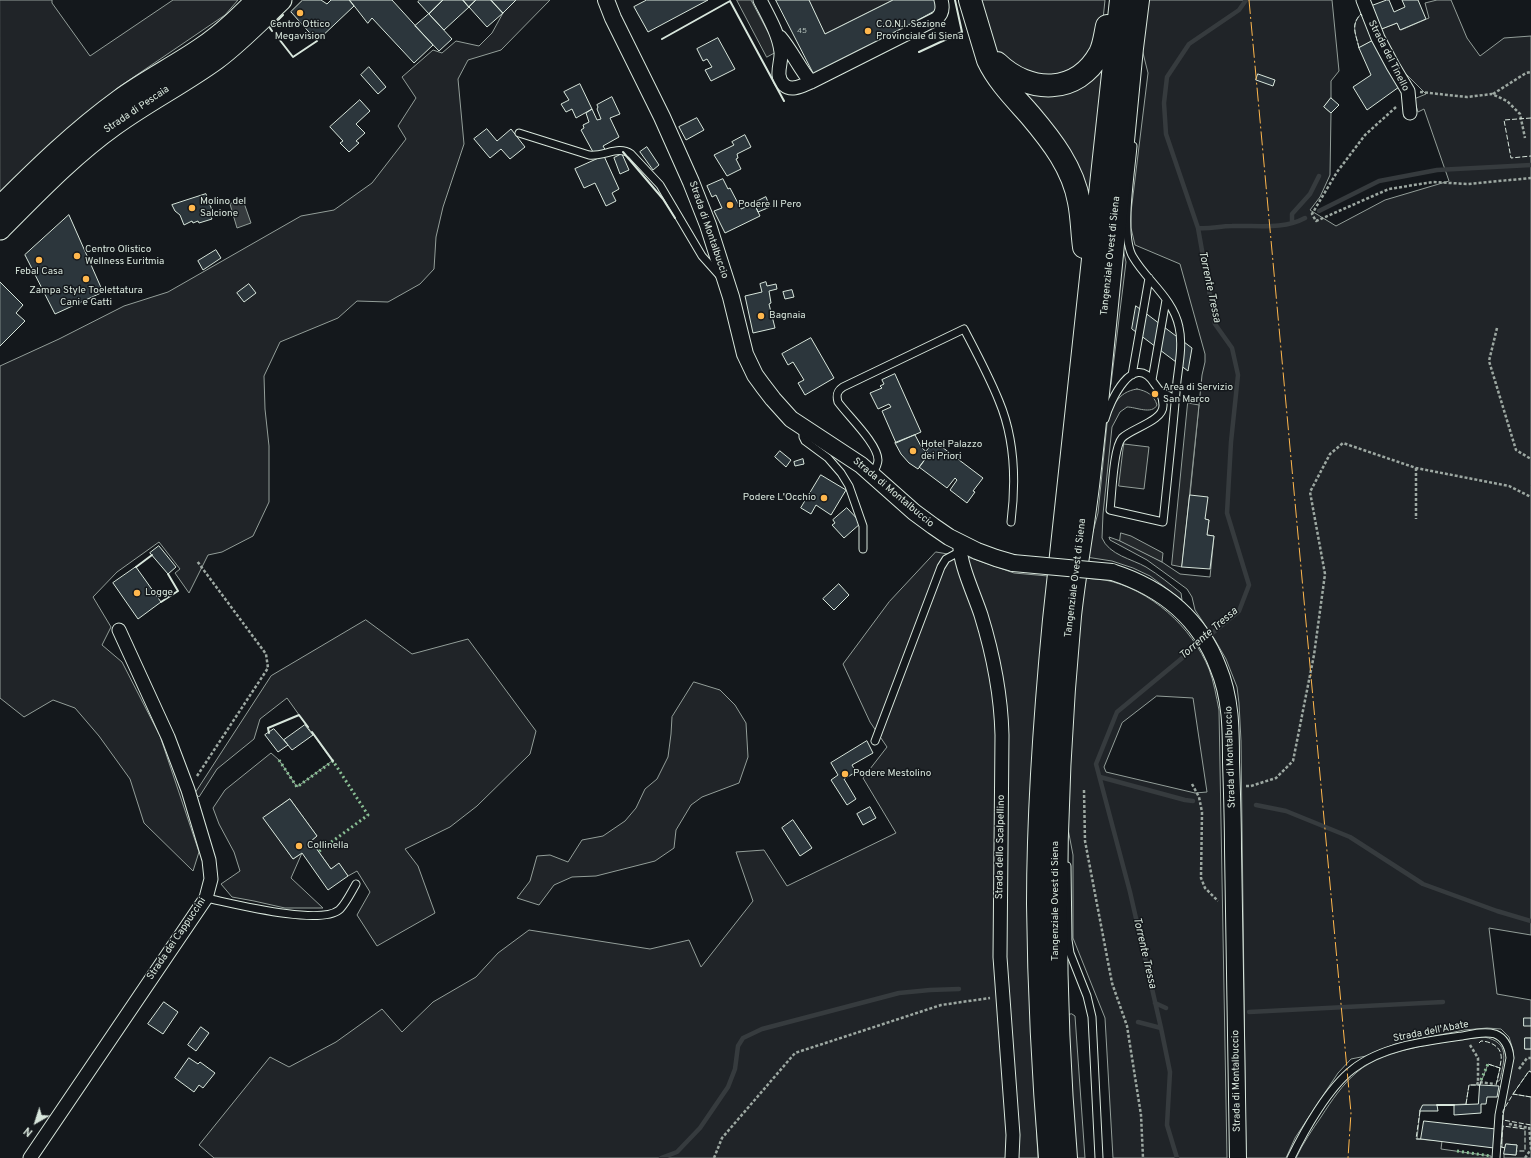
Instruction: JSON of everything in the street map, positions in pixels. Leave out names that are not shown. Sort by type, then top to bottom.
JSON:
[{"type":"highway","points":[[970,0],[988,60],[996,75],[1052,143],[1063,158],[1071,175],[1082,215],[1089,294]]},
{"type":"highway","points":[[985,49],[1009,74],[1030,84],[1052,85],[1074,79],[1092,65],[1100,52],[1114,0]]},
{"type":"highway","name":"Tangenziale Ovest di Siena","points":[[1050,1158],[1046,1114],[1038,903],[1046,706],[1120,0]]},
{"type":"highway","name":"Tangenziale Ovest di Siena","points":[[1066,1158],[1062,1108],[1055,902],[1057,805],[1070,613],[1089,479],[1138,0]]},
{"type":"main road","name":"Strada di Pescaia","points":[[0,207],[56,152],[94,120],[131,92],[189,57],[216,38],[257,0]]},
{"type":"main road","name":"Strada di Pescaia","points":[[0,229],[52,178],[98,137],[142,105],[216,59],[281,0]]},
{"type":"street","points":[[760,0],[775,30],[782,54],[779,73],[782,83],[787,87],[792,88],[811,82],[940,16],[942,11],[941,0]]},
{"type":"street","name":"Strada del Tinello","points":[[1362,0],[1378,38],[1408,91],[1410,112]]},
{"type":"street","name":"Strada di Montalbuccio","points":[[604,1],[683,164],[708,225],[726,283],[742,345],[750,366],[773,399],[786,414],[803,428],[847,455],[919,516],[959,547],[1014,563],[1112,572],[1143,584],[1168,598],[1193,624],[1206,642],[1218,665],[1228,700],[1232,786],[1238,1158]]},
{"type":"street","points":[[775,30],[788,46],[801,69],[811,82]]},
{"type":"street","name":"Strada dello Scalpellino","points":[[959,547],[989,642],[1001,705],[1000,957],[1013,1135],[1012,1158]]},
{"type":"street","name":"Strada dei Cappuccini","points":[[30,1158],[206,898],[211,879],[209,860],[188,790],[168,738],[119,630]]},
{"type":"lane","points":[[1132,48],[1136,76]]},
{"type":"lane","points":[[519,132],[589,155],[596,156],[619,150],[626,150],[660,186],[702,256],[726,283]]},
{"type":"lane","points":[[1132,374],[1143,374],[1152,380],[1159,390],[1163,405],[1161,414],[1156,419],[1127,434],[1118,444],[1110,510],[1163,522],[1176,400],[1180,332],[1175,313],[1133,257],[1128,245],[1127,215],[1134,137]]},
{"type":"lane","points":[[1089,479],[1109,405],[1123,383],[1132,374],[1149,278]]},
{"type":"lane","points":[[1152,380],[1166,300]]},
{"type":"lane","points":[[872,475],[877,465],[878,458],[876,452],[868,439],[838,402],[838,392],[843,387],[964,329],[995,392],[1006,424],[1014,471],[1014,501],[1011,522]]},
{"type":"lane","points":[[1159,390],[1176,400]]},
{"type":"lane","points":[[803,428],[803,437],[805,441],[828,458],[841,473],[849,486],[862,521],[864,535],[863,549]]},
{"type":"lane","points":[[875,741],[941,567],[946,559],[959,547]]},
{"type":"lane","points":[[1057,805],[1065,842]]},
{"type":"lane","points":[[1067,857],[1068,940],[1070,952],[1087,996],[1092,1017],[1099,1158]]},
{"type":"lane","points":[[206,898],[278,914],[324,915],[339,910],[356,884]]},
{"type":"lane","name":"Strada dell'Abate","points":[[1291,1158],[1308,1127],[1332,1091],[1343,1077],[1365,1060],[1400,1047],[1487,1033],[1496,1034],[1504,1040],[1509,1048],[1510,1058],[1498,1122],[1496,1158]]},
{"type":"path","points":[[1531,72],[1526,73],[1492,94],[1467,97],[1408,91],[1397,106],[1365,135],[1337,172],[1312,214],[1316,221],[1389,189],[1433,182],[1468,184],[1531,178]]},
{"type":"path","points":[[1492,94],[1507,101],[1520,114],[1525,138]]},
{"type":"path","points":[[1497,328],[1490,361],[1516,450],[1531,459]]},
{"type":"path","points":[[1232,786],[1251,786],[1276,778],[1293,761],[1314,655],[1325,574],[1310,492],[1330,454],[1343,443],[1416,468],[1510,486],[1531,497]]},
{"type":"path","points":[[1416,468],[1416,519]]},
{"type":"path","points":[[188,790],[268,668],[266,654],[198,561]]},
{"type":"path","points":[[1192,784],[1199,797],[1202,812],[1201,878],[1206,888],[1234,917]]},
{"type":"path","points":[[1084,790],[1086,841],[1112,983],[1127,1026],[1141,1115],[1143,1158]]},
{"type":"path","points":[[714,1158],[722,1138],[795,1053],[941,1005],[1003,996]]},
{"type":"path","points":[[1463,1036],[1478,1058],[1478,1083],[1505,1086]]},
{"type":"path","points":[[1498,1122],[1529,1126],[1531,1149],[1525,1158]]},
{"type":"shaded area","points":[[0,0],[52,0],[52,3],[90,56],[173,0],[238,0],[225,15],[119,87],[53,142],[0,197]]},
{"type":"shaded area","points":[[516,0],[550,0],[501,50],[468,60],[458,79],[464,144],[443,207],[436,237],[434,269],[420,284],[388,302],[357,301],[338,318],[280,342],[264,376],[265,409],[269,446],[269,502],[253,536],[222,552],[208,555],[189,593],[175,573],[180,569],[159,542],[117,572],[93,597],[111,627],[102,645],[122,662],[160,736],[199,852],[193,871],[144,823],[130,779],[99,736],[75,708],[53,700],[24,717],[0,698],[0,366],[59,339],[124,306],[168,292],[301,216],[334,210],[372,183],[406,139],[398,126],[416,98],[402,77],[433,50],[442,53],[456,41],[479,46],[492,33],[503,13]]},
{"type":"shaded area","points":[[737,0],[751,0],[778,51],[767,57]]},
{"type":"shaded area","points":[[809,0],[893,0],[825,34]]},
{"type":"shaded area","points":[[980,0],[1105,0],[1102,29],[1085,63],[1041,81],[998,57]]},
{"type":"shaded area","points":[[1146,0],[1332,0],[1339,71],[1331,81],[1331,98],[1324,107],[1331,113],[1330,175],[1320,197],[1310,210],[1336,226],[1385,200],[1449,181],[1424,109],[1418,112],[1414,99],[1426,94],[1396,64],[1379,30],[1397,23],[1401,30],[1429,18],[1425,3],[1437,0],[1451,0],[1467,38],[1480,56],[1504,38],[1531,36],[1531,935],[1489,928],[1497,994],[1531,1000],[1531,1038],[1525,1038],[1525,1049],[1531,1049],[1531,1072],[1529,1071],[1513,1094],[1531,1097],[1531,1158],[1504,1158],[1504,1154],[1516,1155],[1517,1145],[1506,1144],[1505,1148],[1502,1147],[1503,1111],[1513,1060],[1513,1050],[1509,1037],[1501,1029],[1487,1028],[1464,1030],[1395,1044],[1366,1056],[1351,1059],[1338,1073],[1295,1138],[1286,1158],[1246,1158],[1241,741],[1237,687],[1226,659],[1195,610],[1192,597],[1187,589],[1147,560],[1110,540],[1109,537],[1126,543],[1162,562],[1180,574],[1210,577],[1214,536],[1207,535],[1209,520],[1205,519],[1190,495],[1205,354],[1180,264],[1135,245],[1131,228],[1131,212],[1148,73],[1141,45]]},
{"type":"shaded area","points":[[1361,14],[1373,41],[1359,48],[1355,34],[1355,26]]},
{"type":"shaded area","points":[[1104,59],[1091,200],[1029,106],[1023,90]]},
{"type":"shaded area","points":[[243,200],[251,223],[237,228],[230,204]]},
{"type":"shaded area","points":[[1123,249],[1126,262],[1111,384],[1105,401]]},
{"type":"shaded area","points":[[1137,389],[1150,394],[1157,405],[1151,410],[1127,407],[1120,412],[1112,427],[1102,538],[1105,544],[1115,553],[1146,567],[1169,583],[1181,593],[1182,600],[1150,576],[1133,568],[1112,561],[1086,557],[1098,513],[1107,424],[1116,401],[1125,393]]},
{"type":"shaded area","points":[[1188,403],[1199,405],[1182,567],[1172,565]]},
{"type":"shaded area","points":[[1124,444],[1149,447],[1144,489],[1119,486]]},
{"type":"shaded area","points":[[1121,533],[1131,536],[1163,553],[1162,562],[1120,541]]},
{"type":"shaded area","points":[[936,552],[971,558],[1014,573],[1048,576],[1028,960],[1038,1158],[214,1158],[199,1145],[270,1057],[289,1067],[336,1042],[382,1009],[402,1032],[433,1002],[476,977],[498,953],[529,930],[650,949],[689,940],[701,967],[753,901],[736,852],[764,850],[787,886],[896,833],[863,778],[887,747],[870,722],[843,664],[889,602]]},
{"type":"shaded area","points":[[1084,578],[1105,580],[1138,592],[1168,612],[1192,639],[1201,653],[1209,669],[1215,689],[1219,710],[1227,1158],[1113,1158],[1105,1018],[1073,938],[1073,855],[1064,808]],"holes":[[[1157,696],[1193,698],[1207,792],[1195,793],[1106,772],[1104,767],[1122,723]]]},
{"type":"shaded area","points":[[366,620],[412,654],[468,639],[536,731],[530,754],[477,806],[450,827],[405,849],[418,866],[435,913],[377,946],[357,915],[370,892],[357,871],[348,876],[339,864],[331,869],[311,841],[317,836],[290,799],[264,818],[293,859],[302,853],[291,878],[323,908],[285,908],[232,897],[221,884],[240,871],[234,852],[219,824],[213,808],[225,790],[271,753],[279,760],[297,787],[332,761],[287,698],[260,719],[254,739],[217,769],[199,797],[195,793],[271,676]]},
{"type":"shaded area","points":[[694,682],[720,690],[735,705],[746,723],[748,757],[739,783],[702,797],[691,805],[676,830],[674,848],[655,861],[596,876],[572,877],[554,885],[539,905],[517,898],[530,881],[537,856],[550,855],[568,862],[582,840],[603,836],[625,821],[636,808],[645,789],[657,779],[668,757],[672,717]]},
{"type":"shaded area","points":[[1072,1014],[1075,1016],[1085,1158],[1073,1158],[1067,1015]]},
{"type":"shaded area","points":[[1484,1037],[1493,1039],[1498,1043],[1504,1053],[1500,1080],[1497,1082],[1500,1068],[1488,1064],[1480,1085],[1469,1085],[1466,1104],[1428,1106],[1420,1111],[1417,1139],[1442,1141],[1441,1149],[1491,1156],[1491,1158],[1296,1158],[1308,1137],[1338,1093],[1357,1072],[1369,1064],[1400,1051]]},
{"type":"building","points":[[303,0],[321,0],[327,4],[331,0],[349,0],[354,6],[317,41],[291,12]]},
{"type":"building","points":[[350,0],[392,0],[433,45],[414,63],[372,18],[368,23]]},
{"type":"building","points":[[420,0],[443,0],[429,14],[418,2]]},
{"type":"building","points":[[443,0],[463,0],[469,7],[444,30],[429,14]]},
{"type":"building","points":[[463,0],[476,0],[469,7]]},
{"type":"building","points":[[476,0],[491,0],[503,13],[487,27],[469,7]]},
{"type":"building","points":[[491,0],[516,0],[503,13]]},
{"type":"building","points":[[647,0],[708,0],[648,32],[634,7]]},
{"type":"building","points":[[776,0],[809,0],[825,34],[893,0],[936,0],[940,8],[815,76]]},
{"type":"building","points":[[1389,0],[1394,12],[1405,7],[1402,0],[1418,0],[1426,19],[1400,30],[1397,23],[1379,30],[1369,7]]},
{"type":"building","points":[[429,14],[452,39],[439,51],[415,26]]},
{"type":"building","points":[[718,38],[735,69],[711,81],[705,70],[712,67],[707,59],[703,61],[697,49]]},
{"type":"building","points":[[1374,40],[1387,68],[1399,87],[1367,110],[1353,87],[1371,75],[1359,48]]},
{"type":"building","points":[[369,67],[386,87],[378,94],[361,75]]},
{"type":"building","points":[[1258,74],[1275,80],[1273,86],[1256,80]]},
{"type":"building","points":[[580,84],[592,109],[576,118],[572,109],[566,112],[561,104],[569,100],[564,92]]},
{"type":"building","points":[[612,97],[620,114],[610,118],[619,137],[603,146],[606,151],[593,152],[581,130],[584,128],[583,125],[589,122],[586,113],[592,109],[597,120],[601,119],[597,105]]},
{"type":"building","points":[[1331,98],[1339,105],[1331,113],[1324,107]]},
{"type":"building","points":[[360,100],[370,111],[356,124],[365,133],[356,141],[359,143],[349,152],[340,143],[343,141],[330,127]]},
{"type":"building","points":[[697,118],[704,130],[686,140],[679,127]]},
{"type":"building","points":[[487,129],[497,141],[511,129],[525,147],[510,159],[501,149],[490,158],[474,139]]},
{"type":"building","points":[[745,135],[751,147],[737,154],[738,158],[736,159],[741,169],[727,176],[714,155],[734,145],[732,142]]},
{"type":"building","points":[[647,147],[659,165],[653,170],[640,152]]},
{"type":"building","points":[[622,154],[629,170],[620,174],[614,158]]},
{"type":"building","points":[[604,156],[619,189],[612,193],[616,201],[606,206],[595,183],[584,188],[575,169]]},
{"type":"building","name":"Podere Il Pero","points":[[723,179],[728,189],[730,188],[741,209],[754,203],[760,216],[725,233],[714,211],[722,208],[716,195],[712,197],[707,186]]},
{"type":"building","name":"Molino del Salcione","points":[[206,194],[213,213],[210,215],[212,219],[199,223],[198,221],[193,223],[192,221],[184,225],[180,215],[175,211],[172,205]]},
{"type":"building","points":[[766,197],[770,207],[758,212],[754,203]]},
{"type":"building","points":[[69,215],[103,292],[55,314],[25,255]]},
{"type":"building","points":[[216,250],[221,258],[203,270],[198,261]]},
{"type":"building","points":[[0,282],[23,305],[16,313],[25,321],[0,346]]},
{"type":"building","name":"Bagnaia","points":[[766,282],[767,286],[776,284],[777,289],[769,291],[771,303],[769,304],[775,328],[753,333],[745,296],[762,292],[760,284]]},
{"type":"building","points":[[249,284],[256,293],[244,302],[237,293]]},
{"type":"building","points":[[792,290],[794,297],[785,299],[783,292]]},
{"type":"building","points":[[1136,306],[1192,348],[1188,371],[1132,329]]},
{"type":"building","points":[[811,338],[834,378],[805,395],[798,383],[804,380],[793,362],[788,365],[782,354]]},
{"type":"building","points":[[895,374],[921,432],[896,443],[882,411],[891,407],[889,404],[878,409],[870,393],[882,388],[880,386],[884,384],[882,380]]},
{"type":"building","points":[[915,435],[922,448],[929,454],[918,469],[909,463],[901,454],[895,443]]},
{"type":"building","points":[[934,441],[983,478],[973,491],[975,492],[967,503],[950,490],[957,480],[955,478],[947,488],[919,467],[929,454],[926,452]]},
{"type":"building","points":[[780,451],[791,460],[786,467],[775,457]]},
{"type":"building","points":[[803,459],[804,464],[795,466],[794,462]]},
{"type":"building","name":"Podere L'Occhio","points":[[821,475],[846,490],[831,515],[816,505],[811,514],[801,508]]},
{"type":"building","points":[[1190,495],[1208,497],[1205,519],[1209,520],[1207,535],[1214,536],[1210,569],[1182,567]]},
{"type":"building","points":[[847,508],[861,523],[844,538],[832,525],[835,523],[833,520]]},
{"type":"building","points":[[159,546],[176,567],[168,574],[150,553]]},
{"type":"building","name":"Logge","points":[[136,567],[161,602],[138,619],[113,583]]},
{"type":"building","points":[[839,584],[849,595],[834,610],[823,599]]},
{"type":"building","points":[[305,725],[313,735],[292,750],[284,740]]},
{"type":"building","points":[[274,729],[288,745],[278,752],[265,735]]},
{"type":"building","name":"Podere Mestolino","points":[[867,741],[873,753],[852,765],[856,772],[844,779],[856,799],[847,805],[831,780],[838,775],[831,763]]},
{"type":"building","name":"Collinella","points":[[290,799],[317,836],[311,841],[331,869],[339,863],[348,876],[328,890],[302,853],[293,859],[263,818]]},
{"type":"building","points":[[870,807],[876,818],[863,825],[857,814]]},
{"type":"building","points":[[793,820],[812,848],[800,856],[782,828]]},
{"type":"building","points":[[164,1002],[178,1012],[163,1034],[148,1024]]},
{"type":"building","points":[[1524,1018],[1531,1018],[1531,1026],[1524,1026]]},
{"type":"building","points":[[201,1027],[209,1033],[196,1051],[188,1045]]},
{"type":"building","points":[[1525,1038],[1531,1038],[1531,1049],[1525,1049]]},
{"type":"building","points":[[189,1058],[198,1064],[200,1062],[215,1073],[203,1088],[199,1085],[194,1092],[175,1078]]},
{"type":"building","points":[[1480,1085],[1499,1086],[1497,1097],[1487,1097],[1486,1104],[1481,1104],[1481,1113],[1454,1115],[1454,1105],[1478,1104]]},
{"type":"building","points":[[1423,1105],[1437,1105],[1438,1111],[1420,1111]]},
{"type":"building","points":[[1424,1121],[1496,1129],[1494,1148],[1421,1139]]},
{"type":"building","points":[[1506,1144],[1517,1145],[1516,1155],[1504,1154]]},
{"type":"waterway","name":"Torrente Tressa","points":[[1177,1158],[1167,1125],[1170,1072],[1161,1028],[1130,892],[1096,764],[1117,712],[1239,611],[1249,585],[1227,513],[1231,442],[1238,375],[1232,348],[1215,324],[1198,228],[1166,134],[1164,103],[1167,77],[1189,44],[1239,10],[1246,0]]},
{"type":"waterway","points":[[1319,211],[1379,181],[1437,170],[1531,165]]},
{"type":"waterway","points":[[1292,223],[1292,214],[1310,194],[1319,176]]},
{"type":"waterway","points":[[1198,228],[1227,226],[1279,226],[1297,222],[1305,218]]},
{"type":"waterway","points":[[1100,777],[1193,801]]},
{"type":"waterway","points":[[1256,805],[1286,811],[1350,837],[1423,884],[1497,911],[1531,921]]},
{"type":"waterway","points":[[661,1158],[677,1152],[700,1128],[728,1087],[735,1069],[738,1046],[743,1038],[762,1029],[899,993],[959,989]]},
{"type":"waterway","points":[[1249,1012],[1443,1002]]},
{"type":"waterway","points":[[1155,1003],[1166,1008]]},
{"type":"waterway","points":[[1138,1022],[1161,1028]]},
{"type":"hedge","points":[[279,760],[297,787],[333,761],[368,815],[318,852]]},
{"type":"hedge","points":[[1481,1080],[1488,1064]]},
{"type":"hedge","points":[[1457,1151],[1491,1156]]},
{"type":"fence","points":[[1359,48],[1355,34],[1355,26],[1361,14],[1362,16]]},
{"type":"fence","points":[[1531,118],[1504,120],[1511,158],[1531,156]]},
{"type":"fence","points":[[1479,1043],[1481,1041],[1491,1043],[1499,1049],[1501,1058],[1500,1068],[1488,1064]]},
{"type":"fence","points":[[1496,1085],[1500,1068]]},
{"type":"fence","points":[[1513,1094],[1529,1071],[1531,1072]]},
{"type":"fence","points":[[1466,1104],[1469,1085],[1480,1085],[1481,1080]]},
{"type":"fence","points":[[1531,1097],[1513,1094],[1503,1111],[1503,1120],[1531,1125]]},
{"type":"fence","points":[[1420,1111],[1416,1139],[1421,1139]]},
{"type":"fence","points":[[1505,1148],[1501,1147],[1503,1126],[1525,1129],[1525,1151],[1517,1151]]},
{"type":"wall","points":[[919,52],[962,32],[955,0]]},
{"type":"wall","points":[[662,39],[730,1],[784,101]]},
{"type":"wall","points":[[272,31],[270,28],[283,15]]},
{"type":"wall","points":[[279,39],[293,57],[317,41]]},
{"type":"wall","points":[[623,152],[663,199],[675,218]]},
{"type":"wall","points":[[136,567],[152,555]]},
{"type":"wall","points":[[161,602],[178,591],[168,574]]},
{"type":"wall","points":[[269,733],[268,728],[299,715],[308,727]]},
{"type":"wall","points":[[312,732],[333,761]]},
{"type":"wall","points":[[1437,1105],[1454,1105]]},
{"type":"power","points":[[1249,0],[1351,1113],[1348,1158]]},
{"type":"place","name":"Centro Ottico Megavision","points":[[300,13]]},
{"type":"place","name":"C.O.N.I. Sezione Provinciale di Siena","points":[[868,31]]},
{"type":"place","name":"Podere Il Pero","points":[[730,205]]},
{"type":"place","name":"Molino del Salcione","points":[[192,208]]},
{"type":"place","name":"Centro Olistico Wellness Euritmia","points":[[77,256]]},
{"type":"place","name":"Febal Casa","points":[[39,260]]},
{"type":"place","name":"Zampa Style Toelettatura Cani e Gatti","points":[[86,279]]},
{"type":"place","name":"Bagnaia","points":[[761,316]]},
{"type":"place","name":"Area di Servizio San Marco","points":[[1155,394]]},
{"type":"place","name":"Hotel Palazzo dei Priori","points":[[913,451]]},
{"type":"place","name":"Podere L'Occhio","points":[[824,498]]},
{"type":"place","name":"Logge","points":[[137,593]]},
{"type":"place","name":"Podere Mestolino","points":[[845,774]]},
{"type":"place","name":"Collinella","points":[[299,846]]}]
